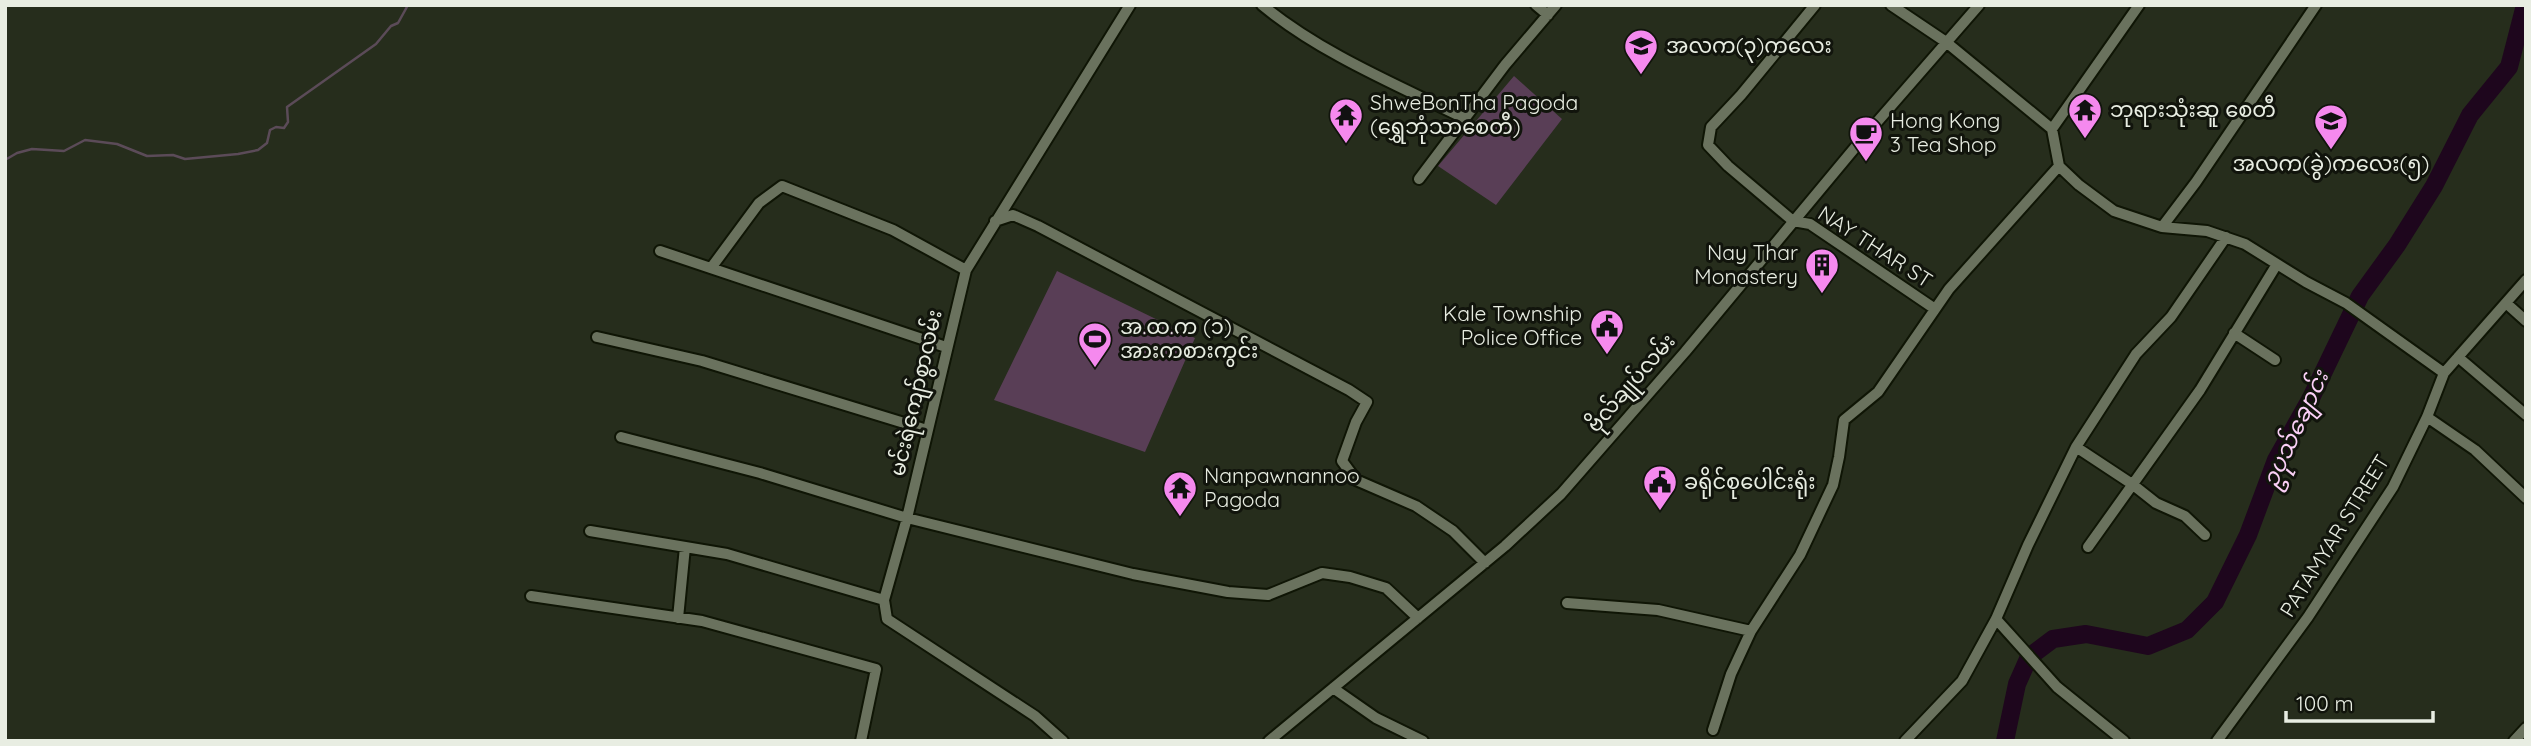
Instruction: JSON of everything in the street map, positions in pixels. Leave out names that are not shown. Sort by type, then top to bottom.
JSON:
[{"type":"street","name":"မင်းရဲကျော်စွာလမ်း","points":[[884,600],[907,518],[966,270],[1130,5]]},
{"type":"street","points":[[1262,5],[1283,22],[1344,60],[1464,118]]},
{"type":"street","points":[[1536,5],[1548,15]]},
{"type":"street","points":[[1419,178],[1505,65],[1556,5]]},
{"type":"street","name":"NAY THAR ST","points":[[1815,5],[1711,127],[1708,145],[1728,166],[1794,221],[1810,224],[1935,309]]},
{"type":"street","points":[[1891,5],[1946,42],[2052,129],[2059,166],[2114,211],[2162,227],[2207,230],[2245,244],[2346,303],[2444,373]]},
{"type":"street","name":"ဗိုလ်ချုပ်လမ်း","points":[[1269,741],[1485,563],[1560,494],[1685,352],[1979,5]]},
{"type":"street","points":[[2052,129],[2139,5]]},
{"type":"street","points":[[2162,227],[2196,182],[2316,5]]},
{"type":"street","points":[[1713,730],[1731,674],[1751,631],[1800,555],[1833,485],[1844,419],[1878,392],[1949,289],[2059,166]]},
{"type":"street","points":[[711,268],[759,203],[782,186],[893,230],[966,270]]},
{"type":"street","points":[[995,221],[1013,215],[1038,226],[1367,402],[1356,422],[1342,461],[1349,471],[1356,480],[1416,506],[1453,531],[1485,563]]},
{"type":"street","points":[[1905,741],[1962,681],[1996,619],[2028,545],[2076,447],[2136,354],[2171,317],[2225,237]]},
{"type":"street","points":[[660,251],[946,347]]},
{"type":"street","points":[[2088,547],[2200,390],[2277,264]]},
{"type":"street","name":"PATAMYAR STREET","points":[[2217,741],[2308,617],[2386,498],[2427,417],[2444,373],[2526,280]]},
{"type":"street","points":[[2506,303],[2526,321]]},
{"type":"street","points":[[2234,333],[2275,360]]},
{"type":"street","points":[[597,337],[702,361],[927,430]]},
{"type":"street","points":[[2458,357],[2526,415]]},
{"type":"street","points":[[2427,417],[2475,450],[2526,498]]},
{"type":"street","points":[[621,437],[760,473],[907,518],[1048,555],[1228,592],[1268,595],[1322,573],[1350,577],[1386,588],[1418,618]]},
{"type":"street","points":[[2076,447],[2156,503],[2185,516],[2205,535]]},
{"type":"street","points":[[590,531],[727,554],[884,600],[887,619],[1035,716],[1063,741]]},
{"type":"street","points":[[678,618],[685,547]]},
{"type":"street","points":[[531,596],[702,621],[876,669],[861,741]]},
{"type":"street","points":[[1567,603],[1658,610],[1751,631]]},
{"type":"street","points":[[1996,619],[2057,687],[2124,741]]},
{"type":"street","points":[[1333,688],[1406,737],[1423,741]]},
{"type":"street","points":[[2514,741],[2526,728]]},
{"type":"shaded area","points":[[1514,76],[1562,119],[1496,205],[1438,166]]},
{"type":"shaded area","name":"အ.ထ.က (၁) အားကစားကွင်း","points":[[1057,271],[1195,338],[1145,452],[994,400]]},
{"type":"waterway","points":[[5,160],[32,149],[64,151],[85,140],[117,144],[147,156],[173,155],[185,159],[258,150],[267,143],[270,130],[276,127],[284,128],[288,122],[287,107],[376,44],[391,26],[398,23],[408,5]]},
{"type":"waterway","name":"ဥပုသ်ချောင်း","points":[[2005,741],[2017,684],[2029,657],[2053,639],[2086,634],[2148,646],[2187,630],[2215,602],[2248,535],[2276,460],[2311,398],[2360,296],[2397,245],[2434,186],[2470,115],[2509,67],[2525,5]]},
{"type":"place","name":"အလက(၃)ကလေး","points":[[1641,76]]},
{"type":"place","name":"ဘုရားသုံးဆူ စေတီ","points":[[2085,140]]},
{"type":"place","name":"ShweBonTha Pagoda (ရွှေဘုံသာစေတီ)","points":[[1346,145]]},
{"type":"place","name":"အလက(ခွဲ)ကလေး(၅)","points":[[2331,151]]},
{"type":"place","name":"Hong Kong 3 Tea Shop","points":[[1866,163]]},
{"type":"place","name":"Nay Thar Monastery","points":[[1822,295]]},
{"type":"place","name":"Kale Township Police Office","points":[[1607,356]]},
{"type":"place","name":"အ.ထ.က (၁) အားကစားကွင်း","points":[[1095,369]]},
{"type":"place","name":"ခရိုင်စုပေါင်းရုံး","points":[[1660,512]]},
{"type":"place","name":"Nanpawnannoo Pagoda","points":[[1180,518]]}]
